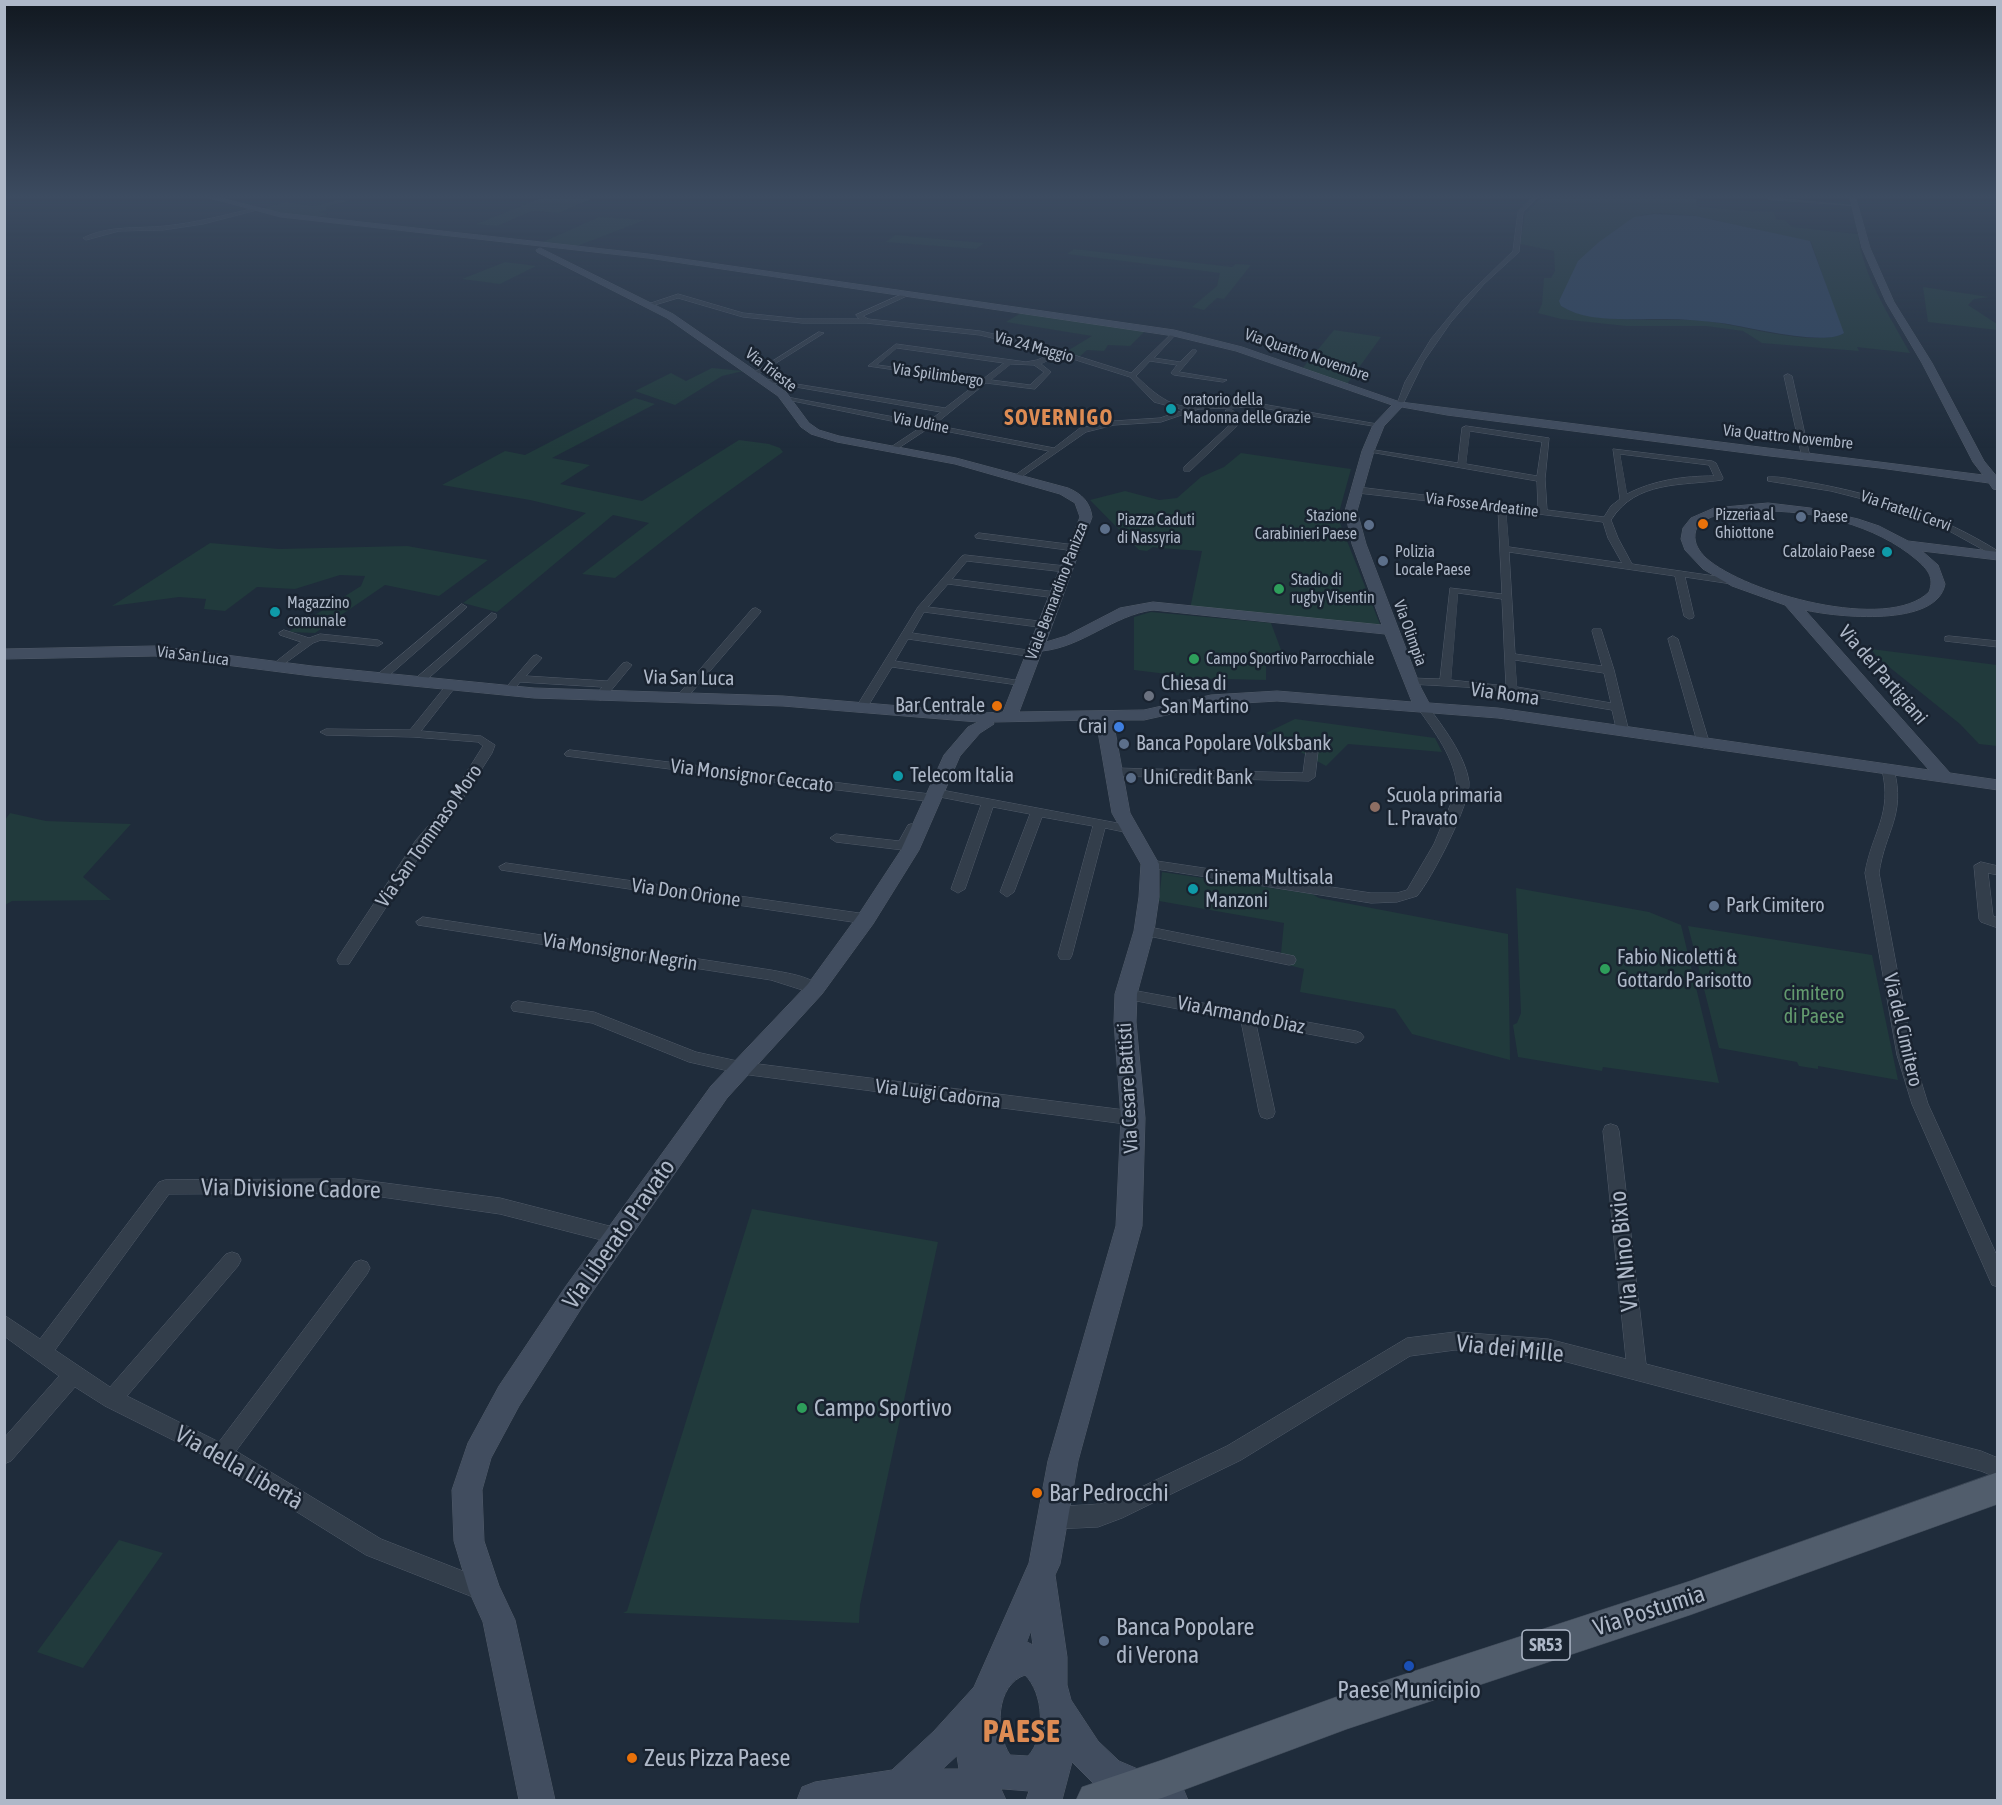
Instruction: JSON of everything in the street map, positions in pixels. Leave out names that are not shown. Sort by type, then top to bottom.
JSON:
[{"type":"main road","name":"Via Postumia","points":[[1095,1800],[1157,1789],[1347,1711],[1690,1598],[1998,1488]]},
{"type":"street","name":"Via Trieste","points":[[600,279],[670,316],[765,381],[787,399],[805,425],[815,432],[837,439],[956,461],[997,473]]},
{"type":"street","name":"Via Quattro Novembre","points":[[806,279],[1174,333],[1239,349],[1399,403],[1447,412],[1806,457],[1880,464],[1994,483]]},
{"type":"street","name":"Via Olimpia","points":[[1423,707],[1410,681],[1359,544],[1351,511],[1368,451],[1379,425],[1399,403],[1410,380],[1444,328],[1486,279]]},
{"type":"street","points":[[1879,279],[1979,462],[1994,483]]},
{"type":"street","points":[[866,321],[858,316],[907,294]]},
{"type":"street","name":"Via 24 Maggio","points":[[648,304],[678,296],[743,315],[802,321],[866,321],[992,335],[1037,345],[1132,376],[1151,397],[1190,409]]},
{"type":"street","points":[[755,374],[821,333]]},
{"type":"street","points":[[1132,376],[1174,333]]},
{"type":"street","name":"Via Spilimbergo","points":[[1036,363],[1048,372],[1032,387],[871,366],[896,346],[1009,362],[1036,363],[1059,353]]},
{"type":"street","points":[[1194,351],[1174,372],[1223,380]]},
{"type":"street","points":[[1149,358],[1182,364]]},
{"type":"street","points":[[894,449],[948,411],[1009,362]]},
{"type":"street","points":[[1788,376],[1806,457]]},
{"type":"street","points":[[765,381],[948,411]]},
{"type":"street","name":"Via Udine","points":[[787,399],[930,424],[1054,450]]},
{"type":"street","points":[[1017,478],[1083,430],[1114,423],[1161,420],[1190,409],[1206,406],[1229,409],[1256,405],[1379,425]]},
{"type":"street","points":[[1187,469],[1238,422],[1240,419],[1229,409]]},
{"type":"street","points":[[1462,466],[1466,429],[1546,440],[1541,479],[1543,513]]},
{"type":"street","points":[[1368,451],[1541,479]]},
{"type":"street","points":[[1624,500],[1616,451],[1712,463],[1719,478],[1697,477],[1671,481],[1647,488],[1624,500],[1616,504],[1607,520],[1613,538],[1628,565]]},
{"type":"street","points":[[1979,462],[1998,464]]},
{"type":"street","name":"Viale Bernardino Panizza","points":[[997,473],[1064,491],[1081,501],[1086,517],[1036,651],[1007,718]]},
{"type":"street","name":"Via Fratelli Cervi","points":[[1771,479],[1843,490],[1887,501],[1959,530],[1998,555]]},
{"type":"street","name":"Via Fosse Ardeatine","points":[[1358,490],[1607,520]]},
{"type":"street","points":[[1504,549],[1732,581],[1790,602],[1819,608],[1875,612],[1917,606],[1931,598],[1938,589],[1939,579],[1933,568],[1906,545],[1871,529],[1809,512],[1758,507],[1717,511],[1695,521],[1689,528],[1688,544],[1703,562],[1732,581]]},
{"type":"street","points":[[1502,508],[1512,693]]},
{"type":"street","points":[[979,536],[1074,548]]},
{"type":"street","points":[[1906,545],[1998,555]]},
{"type":"street","points":[[861,709],[921,609],[965,558],[1065,569]]},
{"type":"street","points":[[1679,573],[1689,616]]},
{"type":"street","points":[[945,581],[1056,596]]},
{"type":"street","points":[[1446,683],[1453,590],[1506,597]]},
{"type":"street","name":"Via dei Partigiani","points":[[1790,602],[1944,777]]},
{"type":"street","points":[[904,635],[1036,651],[1065,641],[1127,610],[1153,606],[1391,630]]},
{"type":"street","points":[[380,678],[462,607]]},
{"type":"street","points":[[921,609],[1046,625]]},
{"type":"street","points":[[681,698],[756,611]]},
{"type":"street","points":[[418,682],[492,616]]},
{"type":"street","points":[[1597,631],[1609,670],[1623,732]]},
{"type":"street","points":[[284,633],[309,641]]},
{"type":"street","points":[[277,666],[309,641],[320,637],[378,643]]},
{"type":"street","points":[[1673,639],[1704,745]]},
{"type":"street","points":[[1949,639],[1998,644]]},
{"type":"street","name":"Via San Luca","points":[[4,654],[134,649],[452,686],[513,685],[681,698],[783,701],[978,721]]},
{"type":"street","points":[[1509,656],[1609,670]]},
{"type":"street","points":[[513,685],[537,658]]},
{"type":"street","points":[[887,663],[1019,690],[1028,718]]},
{"type":"street","points":[[605,691],[627,665]]},
{"type":"street","points":[[1410,681],[1483,685],[1512,693],[1617,707]]},
{"type":"street","points":[[413,734],[452,686]]},
{"type":"street","name":"Via Roma","points":[[978,721],[1007,718],[1144,715],[1211,700],[1277,696],[1498,713],[1704,745],[1998,785]]},
{"type":"street","points":[[1104,717],[1121,813],[1150,864],[1371,898],[1398,898],[1415,892],[1427,872],[1463,789],[1459,768],[1423,707]]},
{"type":"street","name":"Via Liberato Pravato","points":[[537,1800],[500,1620],[484,1591],[469,1542],[467,1490],[478,1453],[509,1396],[617,1236],[719,1092],[815,989],[866,919],[910,850],[952,755],[978,721]]},
{"type":"street","name":"Via San Tommaso Moro","points":[[326,732],[413,734],[481,739],[489,745],[449,811],[433,826],[421,843],[344,960]]},
{"type":"street","points":[[1115,772],[1309,777],[1312,751]]},
{"type":"street","name":"Via Monsignor Ceccato","points":[[570,754],[988,803],[1129,829]]},
{"type":"street","name":"Via del Cimitero","points":[[1888,770],[1894,786],[1891,818],[1873,856],[1872,873],[1905,1055],[1920,1104],[1998,1279]]},
{"type":"street","points":[[836,838],[903,846],[933,796]]},
{"type":"street","points":[[958,889],[988,803]]},
{"type":"street","points":[[1007,892],[1038,811]]},
{"type":"street","points":[[1065,955],[1100,823]]},
{"type":"street","name":"Via Cesare Battisti","points":[[1040,1576],[1063,1461],[1129,1226],[1133,1118],[1125,1022],[1126,994],[1144,931],[1149,897],[1150,864]]},
{"type":"street","points":[[1998,871],[1982,866],[1986,919],[1998,923]]},
{"type":"street","name":"Via Don Orione","points":[[506,867],[866,919]]},
{"type":"street","name":"Via Monsignor Negrin","points":[[423,922],[771,975],[796,981],[815,989]]},
{"type":"street","points":[[1144,931],[1289,960]]},
{"type":"street","name":"Via Armando Diaz","points":[[1126,994],[1356,1037]]},
{"type":"street","name":"Via Luigi Cadorna","points":[[518,1007],[594,1018],[694,1058],[742,1068],[1133,1118]]},
{"type":"street","points":[[1247,1017],[1267,1112]]},
{"type":"street","name":"Via Nino Bixio","points":[[1611,1131],[1637,1371]]},
{"type":"street","name":"Via Divisione Cadore","points":[[43,1351],[165,1187],[354,1186],[500,1206],[617,1236]]},
{"type":"street","points":[[112,1399],[232,1260]]},
{"type":"street","points":[[222,1454],[361,1268]]},
{"type":"street","name":"Via della Libertà","points":[[4,1324],[73,1375],[112,1399],[222,1454],[374,1547],[484,1591]]},
{"type":"street","name":"Via dei Mille","points":[[1053,1518],[1098,1516],[1115,1511],[1234,1454],[1407,1347],[1455,1341],[1548,1348],[1981,1461],[1998,1468]]},
{"type":"street","points":[[4,1454],[73,1375]]},
{"type":"street","points":[[975,1781],[994,1763],[985,1732],[991,1688],[1040,1576]]},
{"type":"street","points":[[1040,1576],[1051,1657],[1055,1747],[1054,1770],[1044,1800]]},
{"type":"street","points":[[900,1786],[946,1743],[1010,1663],[1018,1659],[1028,1659],[1038,1662],[1045,1670],[1053,1695],[1086,1753],[1107,1773],[1157,1789]]},
{"type":"street","points":[[815,1800],[900,1786],[975,1781],[1025,1774],[1039,1770],[1049,1760],[1055,1747]]},
{"type":"green space","points":[[464,279],[510,279],[500,284]]},
{"type":"green space","points":[[1219,279],[1240,279],[1224,299],[1217,298],[1204,310],[1192,307],[1217,286]]},
{"type":"green space","points":[[1544,279],[1580,279],[1562,298],[1561,306],[1592,316],[1631,320],[1706,321],[1795,337],[1830,337],[1843,334],[1824,279],[1870,279],[1910,353],[1857,347],[1859,351],[1762,343],[1743,331],[1706,326],[1626,326],[1561,319],[1538,313],[1542,304]]},
{"type":"green space","points":[[1923,287],[1989,297],[1974,299],[1968,305],[1997,324],[1997,330],[1928,322]]},
{"type":"green space","points":[[1021,313],[1145,331],[1130,346],[1108,345],[1104,351],[1087,350],[1078,358],[1064,353],[1092,336],[1006,322]]},
{"type":"green space","points":[[1334,330],[1381,337],[1347,384],[1301,370]]},
{"type":"green space","points":[[712,368],[743,371],[722,376],[675,405],[635,391],[671,373],[686,381]]},
{"type":"green space","points":[[635,398],[655,404],[552,458],[590,465],[560,484],[642,501],[739,440],[769,444],[780,448],[783,452],[701,511],[615,578],[582,574],[649,523],[613,515],[497,612],[463,603],[586,513],[530,500],[442,485],[505,451],[525,455]]},
{"type":"green space","points":[[1241,453],[1351,469],[1340,509],[1340,523],[1381,627],[1190,609],[1202,551],[1153,547],[1147,551],[1139,550],[1090,500],[1125,491],[1159,500],[1177,498],[1201,477],[1224,467]]},
{"type":"green space","points":[[210,543],[279,549],[407,546],[488,560],[439,596],[385,585],[315,633],[288,632],[361,586],[365,576],[340,575],[295,589],[257,587],[225,611],[204,609],[206,599],[179,597],[112,606]]},
{"type":"green space","points":[[1151,612],[1271,623],[1284,658],[1266,658],[1266,680],[1185,678],[1134,670],[1134,617]]},
{"type":"green space","points":[[1871,649],[1997,665],[1997,746],[1979,744],[1960,724],[1878,658]]},
{"type":"green space","points":[[1295,719],[1435,738],[1442,752],[1348,744],[1326,766],[1266,733]]},
{"type":"green space","points":[[10,813],[46,821],[131,824],[83,877],[111,900],[12,901],[5,905],[5,820]]},
{"type":"green space","points":[[1162,872],[1312,894],[1319,898],[1508,934],[1510,1060],[1412,1034],[1395,1009],[1300,992],[1304,969],[1280,963],[1284,923],[1159,901]]},
{"type":"green space","name":"Fabio Nicoletti & Gottardo Parisotto","points":[[1516,888],[1649,912],[1681,925],[1719,1083],[1603,1067],[1602,1071],[1518,1057],[1513,1025],[1517,1023],[1521,1013]]},
{"type":"green space","name":"cimitero di Paese","points":[[1688,926],[1872,955],[1898,1080],[1818,1066],[1818,1069],[1799,1066],[1797,1062],[1719,1048]]},
{"type":"green space","points":[[752,1209],[938,1242],[860,1605],[859,1623],[623,1613],[627,1611]]},
{"type":"green space","points":[[119,1540],[163,1553],[83,1668],[37,1652]]},
{"type":"water","points":[[1569,279],[1824,279],[1844,333],[1834,337],[1803,337],[1700,321],[1598,318],[1572,312],[1561,306],[1559,301]]},
{"type":"place","name":"oratorio della Madonna delle Grazie","points":[[1171,409]]},
{"type":"place","name":"Paese","points":[[1801,517]]},
{"type":"place","name":"Pizzeria al Ghiottone","points":[[1703,524]]},
{"type":"place","name":"Stazione Carabinieri Paese","points":[[1369,525]]},
{"type":"place","name":"Piazza Caduti di Nassyria","points":[[1105,529]]},
{"type":"place","name":"Calzolaio Paese","points":[[1887,552]]},
{"type":"place","name":"Polizia Locale Paese","points":[[1383,561]]},
{"type":"place","name":"Stadio di rugby Visentin","points":[[1279,589]]},
{"type":"place","name":"Magazzino comunale","points":[[275,612]]},
{"type":"place","name":"Campo Sportivo Parrocchiale","points":[[1194,659]]},
{"type":"place","name":"Chiesa di San Martino","points":[[1149,696]]},
{"type":"place","name":"Bar Centrale","points":[[997,706]]},
{"type":"place","name":"Crai","points":[[1119,727]]},
{"type":"place","name":"Banca Popolare Volksbank","points":[[1124,744]]},
{"type":"place","name":"Telecom Italia","points":[[898,776]]},
{"type":"place","name":"UniCredit Bank","points":[[1131,778]]},
{"type":"place","name":"Scuola primaria L. Pravato","points":[[1375,807]]},
{"type":"place","name":"Cinema Multisala Manzoni","points":[[1193,889]]},
{"type":"place","name":"Park Cimitero","points":[[1714,906]]},
{"type":"place","name":"Fabio Nicoletti & Gottardo Parisotto","points":[[1605,969]]},
{"type":"place","name":"Campo Sportivo","points":[[802,1408]]},
{"type":"place","name":"Bar Pedrocchi","points":[[1037,1493]]},
{"type":"place","name":"Banca Popolare di Verona","points":[[1104,1641]]},
{"type":"place","name":"Paese Municipio","points":[[1409,1666]]},
{"type":"place","name":"Zeus Pizza Paese","points":[[632,1758]]},
{"type":"district","name":"SOVERNIGO","points":[[1059,418]]},
{"type":"district","name":"PAESE","points":[[1022,1732]]}]
